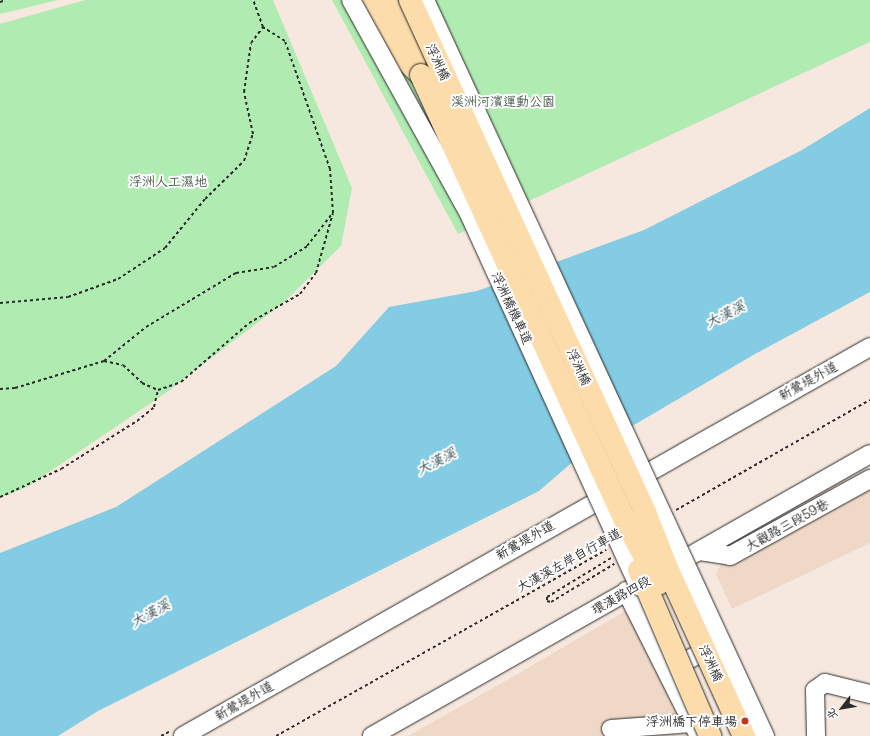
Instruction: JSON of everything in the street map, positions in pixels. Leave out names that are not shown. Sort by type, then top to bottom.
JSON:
[{"type":"main road","name":"浮洲橋","points":[[365,0],[387,42],[421,75]]},
{"type":"main road","name":"浮洲橋","points":[[386,0],[625,520],[646,557],[729,736]]},
{"type":"main road","name":"浮洲橋","points":[[410,0],[645,512],[667,568],[744,736]]},
{"type":"main road","points":[[645,512],[678,562],[757,736]]},
{"type":"main road","points":[[625,520],[635,561],[660,623],[710,736]]},
{"type":"street","name":"浮洲橋機車道","points":[[351,0],[470,216],[648,604],[660,623]]},
{"type":"street","points":[[425,0],[765,736]]},
{"type":"street","name":"新鶯堤外道","points":[[183,736],[870,347]]},
{"type":"street","name":"環漢路四段","points":[[372,736],[870,454]]},
{"type":"street","name":"大觀路三段59巷","points":[[695,554],[730,556],[870,479]]},
{"type":"street","points":[[695,554],[732,650],[772,736]]},
{"type":"street","points":[[611,729],[636,732],[696,730],[626,592]]},
{"type":"street","points":[[673,683],[670,670],[687,660],[716,644],[732,650]]},
{"type":"street","points":[[816,736],[815,690],[826,683],[870,694]]},
{"type":"path","points":[[0,2],[6,0]]},
{"type":"path","points":[[104,361],[123,365],[142,383],[158,390],[181,382],[249,323],[300,294],[316,273],[333,213],[330,169],[285,41],[263,27],[253,0]]},
{"type":"path","points":[[0,303],[68,297],[118,279],[165,248],[205,199],[244,161],[253,134],[244,92],[251,43],[263,27]]},
{"type":"path","points":[[0,389],[15,388],[104,361],[146,328],[236,273],[274,267],[307,246],[333,213]]},
{"type":"path","points":[[0,497],[61,469],[137,421],[154,407],[158,390]]},
{"type":"path","points":[[675,511],[870,400]]},
{"type":"path","name":"大漢溪左岸自行車道","points":[[276,736],[611,547]]},
{"type":"path","points":[[607,549],[611,558],[547,597],[547,601],[551,602],[616,563]]},
{"type":"shaded area","points":[[870,473],[870,543],[732,609],[716,574],[727,553]]},
{"type":"shaded area","points":[[627,610],[689,736],[408,736],[507,680]]},
{"type":"green space","points":[[0,0],[58,0],[0,14]]},
{"type":"green space","name":"浮洲人工濕地","points":[[85,0],[273,0],[352,188],[341,246],[283,303],[167,392],[27,487],[0,498],[0,24]]},
{"type":"green space","name":"溪洲河濱運動公園","points":[[332,0],[870,0],[870,42],[458,234]]},
{"type":"water","name":"大漢溪","points":[[870,108],[870,292],[755,354],[576,459],[539,491],[98,711],[58,736],[0,736],[0,553],[116,507],[336,366],[389,307],[477,291],[644,230],[802,150]]},
{"type":"place","name":"浮洲橋下停車場","points":[[745,721]]}]
